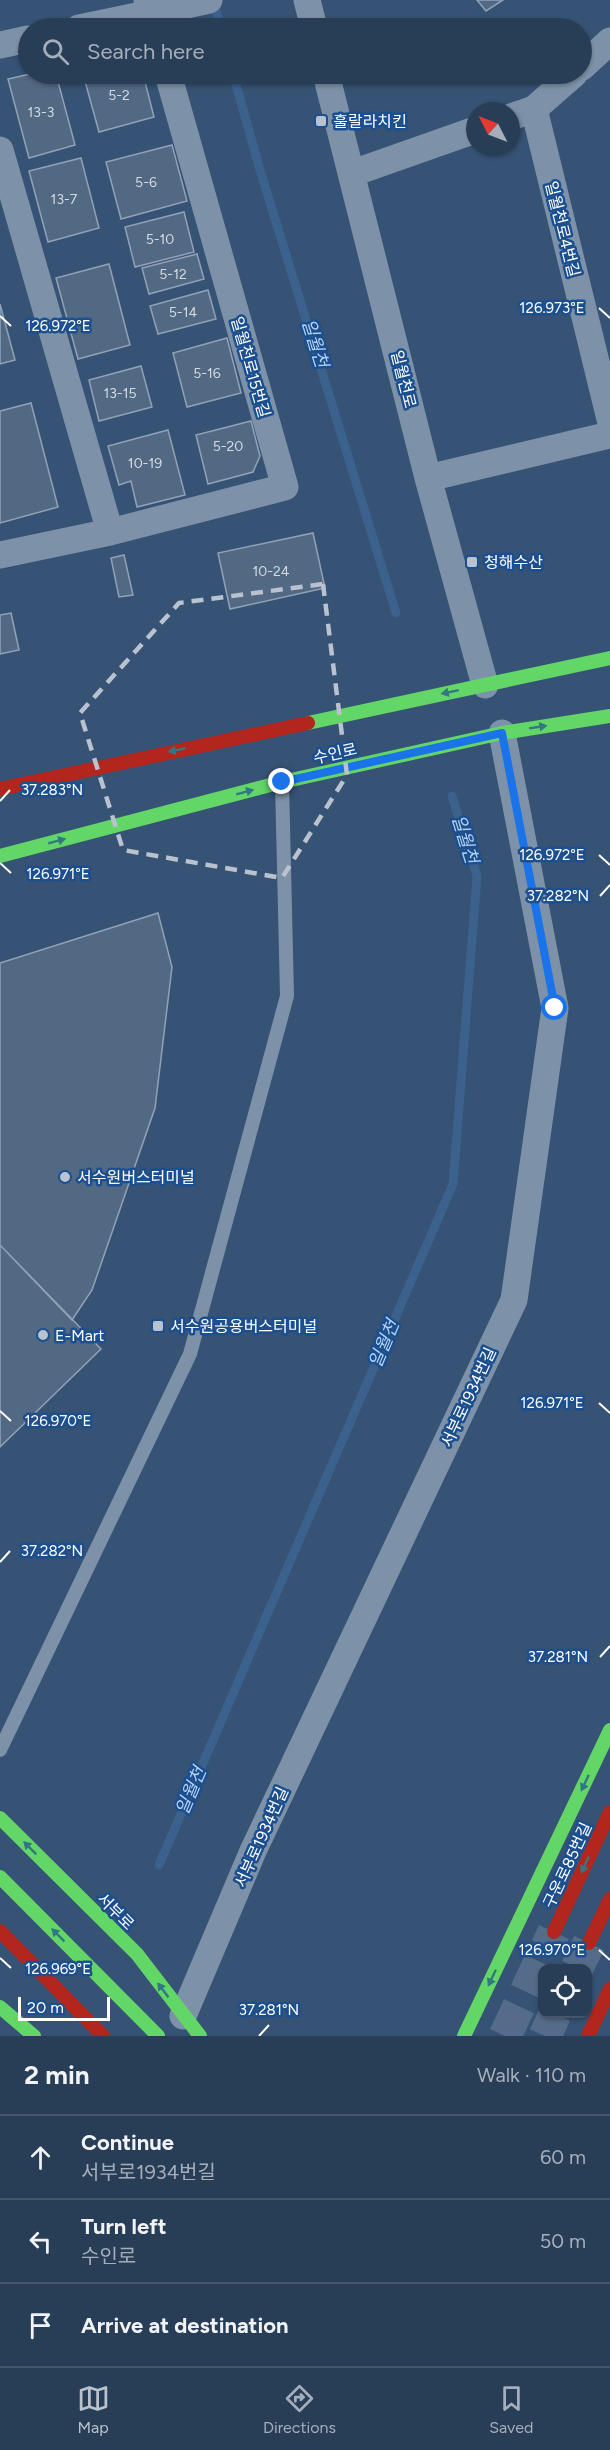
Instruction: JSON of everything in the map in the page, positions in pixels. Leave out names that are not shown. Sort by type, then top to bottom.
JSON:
[{"type":"main road","points":[[0,789],[610,658]]},
{"type":"main road","name":"수인로","points":[[0,856],[282,782],[502,733],[610,716]]},
{"type":"main road","points":[[464,2036],[610,1730]]},
{"type":"main road","name":"구운로85번길","points":[[554,1932],[610,1812]]},
{"type":"main road","name":"서부로","points":[[0,1818],[137,1954],[191,2026]]},
{"type":"main road","points":[[0,1877],[158,2036]]},
{"type":"main road","points":[[589,1942],[610,1899]]},
{"type":"main road","points":[[0,1931],[103,2036]]},
{"type":"main road","points":[[588,2036],[610,1989]]},
{"type":"main road","points":[[0,2007],[34,2036]]},
{"type":"street","points":[[307,0],[312,18]]},
{"type":"street","points":[[130,18],[200,2]]},
{"type":"street","points":[[0,45],[18,41]]},
{"type":"street","points":[[592,58],[610,41]]},
{"type":"street","name":"일월천로15번길","points":[[0,555],[110,532],[285,487],[171,84]]},
{"type":"street","name":"일월천로","points":[[329,84],[428,478],[485,684]]},
{"type":"street","points":[[522,113],[561,84]]},
{"type":"street","name":"일월천로4번길","points":[[522,113],[610,418]]},
{"type":"street","points":[[353,173],[466,133]]},
{"type":"street","points":[[0,150],[110,532]]},
{"type":"street","points":[[428,478],[610,435]]},
{"type":"street","name":"서부로1934번길","points":[[191,2026],[253,1851],[514,1300],[555,1008],[502,733]]},
{"type":"lane","points":[[0,1750],[190,1354],[287,996],[282,782]]},
{"type":"highlighted area","points":[[323,584],[347,775],[282,878],[123,850],[80,713],[179,603]]},
{"type":"building","points":[[477,0],[503,0],[486,11]]},
{"type":"building","points":[[18,77],[18,84],[59,84],[75,145],[29,158],[8,79]]},
{"type":"building","points":[[86,84],[146,84],[154,117],[99,132]]},
{"type":"building","points":[[172,145],[187,201],[121,219],[106,162]]},
{"type":"building","points":[[81,158],[99,228],[48,242],[29,171]]},
{"type":"building","points":[[184,212],[194,252],[135,267],[125,227]]},
{"type":"building","points":[[197,254],[204,279],[149,294],[142,268]]},
{"type":"building","points":[[109,264],[130,345],[78,359],[56,278]]},
{"type":"building","points":[[208,290],[216,319],[158,334],[150,306]]},
{"type":"building","points":[[0,304],[15,360],[0,364]]},
{"type":"building","points":[[227,338],[241,393],[187,407],[173,353]]},
{"type":"building","points":[[141,366],[152,407],[99,421],[89,380]]},
{"type":"building","points":[[31,403],[58,507],[0,523],[0,411]]},
{"type":"building","points":[[251,421],[260,456],[253,472],[208,484],[196,435]]},
{"type":"building","points":[[168,430],[185,495],[137,507],[131,481],[119,485],[108,446]]},
{"type":"building","points":[[313,533],[325,588],[230,609],[218,553]]},
{"type":"building","points":[[124,555],[133,595],[119,597],[111,558]]},
{"type":"building","points":[[11,613],[19,650],[0,654],[0,615]]},
{"type":"building","name":"서수원버스터미널","points":[[158,913],[172,967],[155,1108],[92,1290],[72,1320],[0,1245],[0,963]]},
{"type":"building","name":"E-Mart","points":[[0,1245],[101,1349],[0,1447]]},
{"type":"waterway","name":"일월천","points":[[213,0],[218,18]]},
{"type":"waterway","name":"일월천","points":[[236,84],[396,613]]},
{"type":"waterway","name":"일월천","points":[[159,1865],[453,1184],[477,876],[452,796]]},
{"type":"tunnel","points":[[505,2036],[554,1932]]},
{"type":"tunnel","points":[[579,1964],[589,1943]]},
{"type":"tunnel","points":[[545,2036],[553,2018]]},
{"type":"traffic: fast","points":[[308,723],[610,658]]},
{"type":"traffic: fast","points":[[0,856],[282,782],[502,733],[610,716]]},
{"type":"traffic: fast","points":[[464,2036],[610,1730]]},
{"type":"traffic: fast","points":[[0,1818],[137,1954],[200,2036]]},
{"type":"traffic: fast","points":[[0,1877],[158,2036]]},
{"type":"traffic: fast","points":[[0,2007],[34,2036]]},
{"type":"traffic: jam","points":[[0,789],[308,723]]},
{"type":"traffic: jam","points":[[554,1932],[610,1812]]},
{"type":"traffic: jam","points":[[589,1943],[610,1899]]},
{"type":"traffic: jam","points":[[0,1931],[103,2036]]},
{"type":"traffic: jam","points":[[588,2036],[610,1989]]},
{"type":"place","name":"훌랄라치킨","points":[[321,121]]},
{"type":"place","name":"청해수산","points":[[472,562]]},
{"type":"place","name":"서수원버스터미널","points":[[65,1177]]},
{"type":"place","name":"서수원공용버스터미널","points":[[158,1326]]},
{"type":"place","name":"E-Mart","points":[[43,1335]]},
{"type":"route","points":[[282,782],[502,733],[555,1008]]}]
